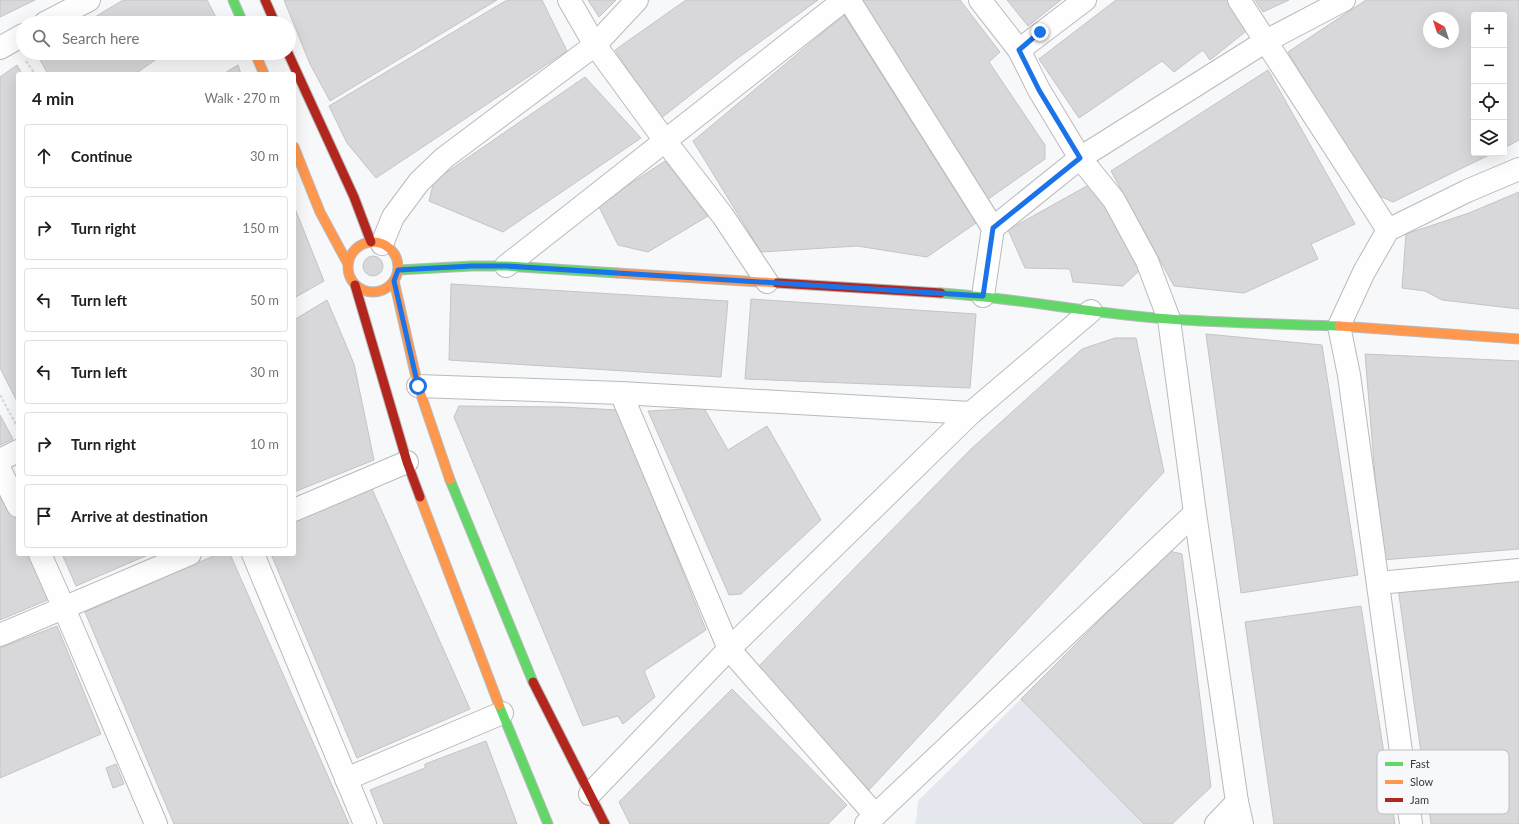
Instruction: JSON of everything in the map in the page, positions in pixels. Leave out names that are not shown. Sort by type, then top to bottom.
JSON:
[{"type":"street","points":[[58,16],[89,0]]},
{"type":"street","points":[[265,0],[272,16]]},
{"type":"street","points":[[569,0],[595,44],[666,142],[723,216],[767,282]]},
{"type":"street","points":[[376,243],[407,196],[444,158],[595,44],[636,0]]},
{"type":"street","points":[[506,266],[666,142],[844,0]]},
{"type":"street","points":[[849,0],[993,228],[983,296]]},
{"type":"street","points":[[980,0],[1019,50],[1039,90],[1080,158],[1114,200],[1147,261],[1169,319],[1195,513],[1237,802],[1242,824]]},
{"type":"street","points":[[1019,50],[1085,0]]},
{"type":"street","points":[[1239,0],[1388,230]]},
{"type":"street","points":[[993,228],[1080,158],[1266,41],[1344,0]]},
{"type":"street","points":[[0,48],[16,39]]},
{"type":"street","points":[[258,60],[263,72]]},
{"type":"street","points":[[291,60],[336,162],[376,243]]},
{"type":"street","points":[[296,152],[320,212],[348,264],[349,275],[355,285],[407,462],[502,713],[548,824]]},
{"type":"street","points":[[1401,750],[1349,375],[1339,326],[1364,272],[1388,230],[1467,191],[1519,168]]},
{"type":"street","points":[[348,264],[352,253],[360,246],[376,243],[391,250],[397,259],[398,270],[394,281],[386,289],[375,292],[364,291],[355,285]]},
{"type":"street","points":[[398,270],[472,266],[506,266],[767,282],[983,296],[1091,311],[1169,319],[1339,326],[1519,339]]},
{"type":"street","points":[[394,281],[418,386],[440,450],[468,523],[538,693],[605,824]]},
{"type":"street","points":[[590,794],[730,649],[971,412],[1091,311]]},
{"type":"street","points":[[418,386],[621,393],[971,412]]},
{"type":"street","points":[[621,393],[730,649],[870,820],[1195,513]]},
{"type":"street","points":[[0,460],[16,452]]},
{"type":"street","points":[[296,509],[407,462]]},
{"type":"street","points":[[0,470],[16,502]]},
{"type":"street","points":[[41,556],[156,824]]},
{"type":"street","points":[[0,635],[185,556]]},
{"type":"street","points":[[254,556],[365,824]]},
{"type":"street","points":[[1378,583],[1519,570]]},
{"type":"street","points":[[346,779],[502,713]]},
{"type":"street","points":[[1216,824],[1237,802]]},
{"type":"street","points":[[1410,814],[1411,824]]},
{"type":"path","points":[[0,395],[16,424]]},
{"type":"shaded area","points":[[1021,699],[1144,824],[914,824],[916,822],[918,801]]},
{"type":"building","points":[[0,0],[35,0],[0,17]]},
{"type":"building","points":[[123,0],[207,0],[215,16],[97,16]]},
{"type":"building","points":[[284,0],[497,0],[330,101],[310,64],[296,30],[296,16],[290,16]]},
{"type":"building","points":[[507,0],[542,0],[567,51],[376,178],[347,143],[329,106]]},
{"type":"building","points":[[588,0],[616,0],[599,17]]},
{"type":"building","points":[[686,0],[818,0],[735,60],[660,119],[615,50]]},
{"type":"building","points":[[861,0],[960,0],[1000,52],[989,62],[1045,145],[1045,159],[987,200]]},
{"type":"building","points":[[1007,0],[1061,0],[1028,26]]},
{"type":"building","points":[[1116,0],[1231,0],[1250,28],[1210,60],[1203,50],[1174,72],[1162,61],[1079,118],[1039,59]]},
{"type":"building","points":[[1255,0],[1289,0],[1263,12]]},
{"type":"building","points":[[1366,0],[1519,0],[1519,140],[1507,146],[1507,12],[1471,12],[1471,156],[1487,156],[1393,202],[1373,193],[1288,52]]},
{"type":"building","points":[[844,15],[976,223],[927,257],[857,246],[761,252],[693,141]]},
{"type":"building","points":[[40,60],[155,60],[138,72],[47,72]]},
{"type":"building","points":[[17,65],[21,72],[16,72],[16,399],[0,368],[0,77]]},
{"type":"building","points":[[238,65],[240,72],[226,72]]},
{"type":"building","points":[[1268,70],[1355,224],[1311,244],[1318,259],[1244,293],[1174,286],[1111,171]]},
{"type":"building","points":[[585,77],[641,138],[503,232],[429,201],[434,181]]},
{"type":"building","points":[[665,161],[708,216],[648,252],[618,245],[598,205]]},
{"type":"building","points":[[1094,182],[1142,268],[1123,286],[1073,282],[1070,269],[1025,268],[1008,230]]},
{"type":"building","points":[[1519,192],[1519,309],[1442,300],[1425,291],[1402,288],[1406,234],[1469,213]]},
{"type":"building","points":[[296,211],[324,281],[296,297]]},
{"type":"building","points":[[373,256],[380,259],[383,266],[380,273],[373,276],[366,273],[363,266],[366,259]]},
{"type":"building","points":[[451,284],[728,301],[721,377],[449,360]]},
{"type":"building","points":[[751,299],[976,314],[970,388],[745,379]]},
{"type":"building","points":[[327,300],[354,364],[374,460],[296,491],[296,319]]},
{"type":"building","points":[[1206,334],[1322,345],[1358,575],[1241,593]]},
{"type":"building","points":[[1115,338],[1136,338],[1164,472],[869,790],[754,671],[971,449],[1082,349]]},
{"type":"building","points":[[1365,354],[1519,361],[1519,549],[1382,560]]},
{"type":"building","points":[[459,406],[563,407],[618,410],[706,630],[644,671],[655,697],[623,724],[618,716],[583,726],[454,417]]},
{"type":"building","points":[[704,408],[728,450],[767,426],[821,520],[741,594],[729,595],[648,411]]},
{"type":"building","points":[[0,415],[13,439],[0,445]]},
{"type":"building","points":[[1,487],[16,519],[16,556],[33,556],[52,598],[0,620]]},
{"type":"building","points":[[372,489],[470,709],[357,758],[272,556],[296,556],[296,520]]},
{"type":"building","points":[[1169,551],[1182,554],[1211,787],[1172,824],[1144,824],[1021,699]]},
{"type":"building","points":[[63,556],[145,556],[76,586]]},
{"type":"building","points":[[213,556],[231,556],[349,824],[174,824],[85,612]]},
{"type":"building","points":[[1519,580],[1519,824],[1431,824],[1430,814],[1509,814],[1509,750],[1421,750],[1398,588]]},
{"type":"building","points":[[1361,606],[1383,750],[1377,750],[1377,814],[1393,814],[1395,824],[1274,824],[1245,622]]},
{"type":"building","points":[[57,626],[101,734],[0,778],[0,648]]},
{"type":"building","points":[[732,689],[847,805],[828,824],[630,824],[619,802]]},
{"type":"building","points":[[486,741],[517,824],[384,824],[370,790],[425,768],[425,764]]},
{"type":"building","points":[[116,764],[124,784],[113,788],[106,768]]},
{"type":"traffic: fast","points":[[233,0],[240,16]]},
{"type":"traffic: fast","points":[[398,270],[472,266],[506,266],[617,273]]},
{"type":"traffic: fast","points":[[941,293],[998,298],[1140,317],[1212,322],[1339,326]]},
{"type":"traffic: fast","points":[[450,480],[533,682]]},
{"type":"traffic: fast","points":[[499,705],[548,824]]},
{"type":"traffic: slow","points":[[258,60],[263,72]]},
{"type":"traffic: slow","points":[[296,152],[320,212],[348,264]]},
{"type":"traffic: slow","points":[[373,242],[387,246],[394,253],[398,267],[394,281],[387,288],[373,292],[359,288],[352,281],[348,267],[352,253],[359,246],[373,242]]},
{"type":"traffic: slow","points":[[617,273],[777,283]]},
{"type":"traffic: slow","points":[[394,281],[418,386],[450,480]]},
{"type":"traffic: slow","points":[[1339,326],[1519,339]]},
{"type":"traffic: slow","points":[[420,497],[499,705]]},
{"type":"traffic: jam","points":[[265,0],[272,16]]},
{"type":"traffic: jam","points":[[291,60],[354,197],[371,242]]},
{"type":"traffic: jam","points":[[777,283],[941,293]]},
{"type":"traffic: jam","points":[[355,285],[407,462],[420,497]]},
{"type":"traffic: jam","points":[[533,682],[605,824]]},
{"type":"route","points":[[418,386],[414,363],[394,281],[398,270],[472,266],[506,266],[983,296],[993,228],[1080,158],[1039,90],[1019,50],[1040,32]]}]
